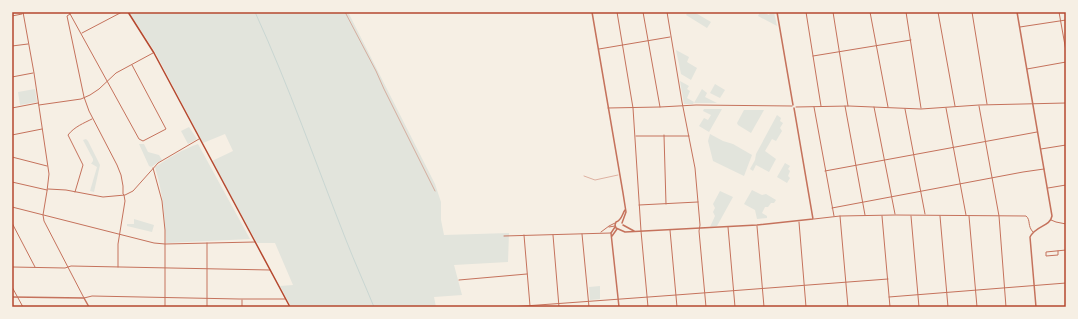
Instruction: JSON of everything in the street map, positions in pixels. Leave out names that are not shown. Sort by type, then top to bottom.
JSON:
[{"type":"main road","points":[[128,12],[154,53],[290,307]]},
{"type":"street","points":[[82,34],[122,12]]},
{"type":"street","points":[[592,12],[626,210],[622,228],[618,229],[612,236]]},
{"type":"street","points":[[617,12],[634,108],[639,205],[648,307]]},
{"type":"street","points":[[643,12],[660,107]]},
{"type":"street","points":[[667,12],[695,168],[706,307]]},
{"type":"street","points":[[777,12],[814,219]]},
{"type":"street","points":[[806,12],[821,106]]},
{"type":"street","points":[[833,12],[848,106]]},
{"type":"street","points":[[870,12],[888,108]]},
{"type":"street","points":[[906,12],[922,109]]},
{"type":"street","points":[[938,12],[955,106]]},
{"type":"street","points":[[972,12],[987,105]]},
{"type":"street","points":[[1017,12],[1052,216],[1051,220],[1033,232],[1030,241],[1036,307]]},
{"type":"street","points":[[1059,12],[1066,51]]},
{"type":"street","points":[[12,16],[23,13],[39,104],[49,177],[43,215],[44,221],[89,307]]},
{"type":"street","points":[[70,13],[139,139],[143,142],[166,129],[132,65]]},
{"type":"street","points":[[70,13],[67,16],[84,97],[93,119],[121,175],[124,195],[124,210],[120,234],[118,267]]},
{"type":"street","points":[[1020,27],[1066,20]]},
{"type":"street","points":[[598,49],[671,37]]},
{"type":"street","points":[[813,56],[911,40]]},
{"type":"street","points":[[12,46],[28,43]]},
{"type":"street","points":[[12,108],[84,97],[99,89],[116,73],[154,53]]},
{"type":"street","points":[[1027,69],[1066,62]]},
{"type":"street","points":[[12,77],[34,73]]},
{"type":"street","points":[[795,108],[814,106],[848,106],[922,109],[979,105],[1066,104]]},
{"type":"street","points":[[608,108],[793,105]]},
{"type":"street","points":[[979,105],[999,216],[1006,307]]},
{"type":"street","points":[[814,106],[834,216]]},
{"type":"street","points":[[845,106],[866,215]]},
{"type":"street","points":[[874,107],[895,215]]},
{"type":"street","points":[[946,107],[966,216]]},
{"type":"street","points":[[904,108],[925,215]]},
{"type":"street","points":[[75,192],[83,165],[68,135],[76,128],[93,119]]},
{"type":"street","points":[[12,135],[42,129]]},
{"type":"street","points":[[825,171],[1038,132]]},
{"type":"street","points":[[664,135],[666,204]]},
{"type":"street","points":[[635,136],[689,136]]},
{"type":"street","points":[[12,182],[47,190],[75,192],[103,197],[125,195],[133,191],[153,168],[163,160],[199,139]]},
{"type":"street","points":[[1041,149],[1066,145]]},
{"type":"street","points":[[12,156],[48,166]]},
{"type":"street","points":[[153,168],[162,201],[165,244],[165,307]]},
{"type":"street","points":[[832,208],[1044,169]]},
{"type":"street","points":[[1048,188],[1066,185]]},
{"type":"street","points":[[639,205],[698,202]]},
{"type":"street","points":[[12,207],[143,240],[165,244],[255,242]]},
{"type":"street","points":[[600,233],[619,221],[626,210]]},
{"type":"street","points":[[882,215],[890,307]]},
{"type":"street","points":[[911,215],[919,307]]},
{"type":"street","points":[[940,215],[948,307]]},
{"type":"street","points":[[608,227],[615,227],[625,232],[758,226],[834,216],[1026,216],[1029,219],[1030,228],[1033,232]]},
{"type":"street","points":[[840,216],[848,307]]},
{"type":"street","points":[[969,216],[977,307]]},
{"type":"street","points":[[1051,220],[1066,224]]},
{"type":"street","points":[[619,221],[634,231]]},
{"type":"street","points":[[798,221],[806,307]]},
{"type":"street","points":[[12,223],[35,267]]},
{"type":"street","points":[[611,233],[615,227],[615,223]]},
{"type":"street","points":[[758,226],[764,307]]},
{"type":"street","points":[[728,227],[735,307]]},
{"type":"street","points":[[670,230],[677,307]]},
{"type":"street","points":[[582,233],[589,307]]},
{"type":"street","points":[[504,236],[611,233]]},
{"type":"street","points":[[611,233],[619,307]]},
{"type":"street","points":[[524,235],[530,306]]},
{"type":"street","points":[[553,235],[559,307]]},
{"type":"street","points":[[207,243],[207,307]]},
{"type":"street","points":[[1058,251],[1058,255],[1046,256],[1046,252],[1066,250]]},
{"type":"street","points":[[12,267],[70,266],[270,270]]},
{"type":"street","points":[[459,280],[528,274]]},
{"type":"street","points":[[511,307],[676,296],[888,278]]},
{"type":"street","points":[[889,297],[1066,283]]},
{"type":"street","points":[[12,287],[23,307]]},
{"type":"street","points":[[12,297],[84,298],[92,296],[207,299],[286,299]]},
{"type":"street","points":[[242,299],[242,307]]},
{"type":"lane","points":[[345,12],[435,191]]},
{"type":"lane","points":[[584,176],[595,180],[620,175]]},
{"type":"shaded area","points":[[129,12],[348,12],[435,184],[441,202],[441,220],[444,235],[509,233],[508,262],[454,265],[462,295],[434,297],[436,307],[291,307],[280,286],[293,285],[275,243],[257,243],[212,161],[233,151],[225,134],[203,143],[155,52]]},
{"type":"shaded area","points":[[688,12],[694,12],[711,22],[707,28],[686,15]]},
{"type":"shaded area","points":[[760,12],[769,15],[771,12],[774,12],[777,26],[758,16]]},
{"type":"shaded area","points":[[676,50],[689,57],[687,62],[697,68],[691,80],[681,74]]},
{"type":"shaded area","points":[[680,81],[689,86],[687,89],[690,91],[687,98],[694,102],[693,104],[684,104]]},
{"type":"shaded area","points":[[715,84],[725,90],[720,98],[710,93]]},
{"type":"shaded area","points":[[35,89],[37,102],[20,105],[18,92]]},
{"type":"shaded area","points":[[702,89],[707,93],[705,97],[717,103],[694,103]]},
{"type":"shaded area","points":[[704,109],[722,109],[709,132],[699,126],[704,118],[708,120],[711,115],[703,111]]},
{"type":"shaded area","points":[[744,110],[764,110],[751,133],[737,123]]},
{"type":"shaded area","points":[[777,115],[781,118],[780,121],[783,123],[780,128],[782,131],[776,141],[772,139],[765,151],[776,159],[769,172],[756,165],[753,171],[750,169],[755,160],[756,154]]},
{"type":"shaded area","points":[[189,127],[197,139],[188,144],[181,131]]},
{"type":"shaded area","points":[[710,134],[723,141],[733,144],[752,155],[744,176],[713,161],[708,141]]},
{"type":"shaded area","points":[[86,139],[100,165],[94,192],[90,191],[97,167],[91,164],[93,159],[83,140]]},
{"type":"shaded area","points":[[139,144],[144,144],[148,152],[159,155],[162,160],[151,167],[149,166]]},
{"type":"shaded area","points":[[198,144],[250,239],[166,243],[163,205],[155,167],[181,151]]},
{"type":"shaded area","points":[[785,163],[790,166],[788,169],[790,171],[788,176],[790,178],[787,183],[777,177]]},
{"type":"shaded area","points":[[752,190],[762,195],[766,194],[776,200],[768,207],[765,207],[762,213],[767,216],[767,218],[757,219],[755,210],[744,204]]},
{"type":"shaded area","points":[[720,191],[733,197],[717,226],[710,227],[715,216],[713,212],[715,208],[713,204]]},
{"type":"shaded area","points":[[134,219],[154,225],[152,232],[127,226],[127,224],[134,224]]},
{"type":"shaded area","points":[[600,286],[600,299],[590,300],[589,287]]},
{"type":"waterway","points":[[255,12],[302,125],[346,240],[374,307]]}]
